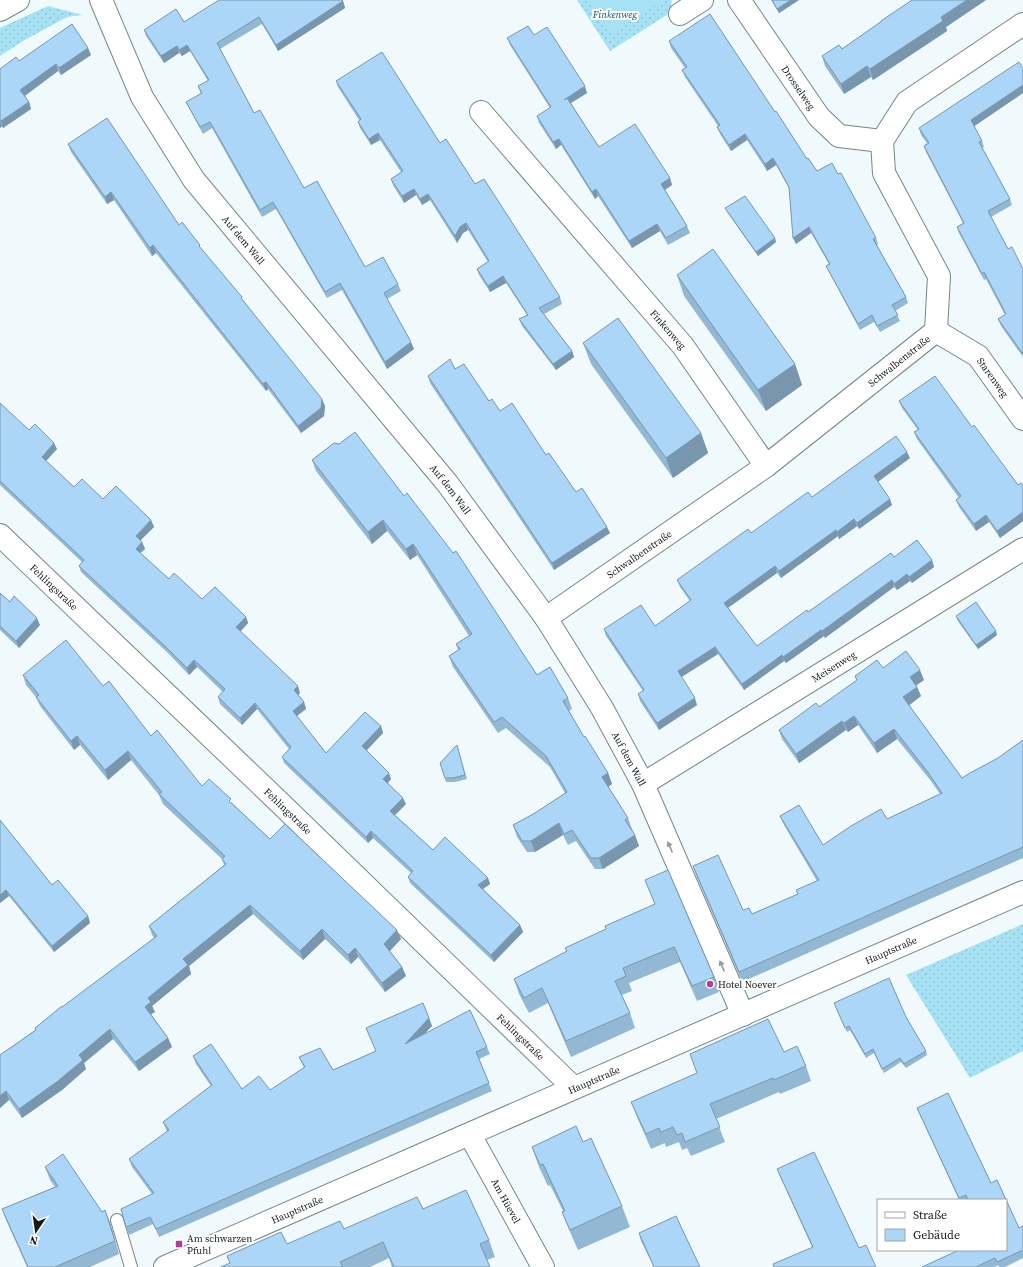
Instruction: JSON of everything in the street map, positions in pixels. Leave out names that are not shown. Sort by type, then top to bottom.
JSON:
[{"type":"street","points":[[0,10],[18,0]]},
{"type":"street","name":"Auf dem Wall","points":[[101,0],[142,97],[194,180],[447,483],[546,618],[602,708],[643,784],[743,1015]]},
{"type":"street","points":[[680,14],[702,0]]},
{"type":"street","name":"Drosselweg","points":[[739,0],[819,117],[839,136],[882,141]]},
{"type":"street","points":[[882,141],[907,102],[1023,24]]},
{"type":"street","name":"Finkenweg","points":[[481,112],[683,346],[766,466]]},
{"type":"street","name":"Schwalbenstraße","points":[[546,618],[766,466],[936,331],[939,276],[884,173],[882,141]]},
{"type":"street","name":"Starenweg","points":[[936,331],[978,356],[1023,419]]},
{"type":"street","name":"Fehlingstraße","points":[[0,535],[278,800],[574,1088]]},
{"type":"street","name":"Meisenweg","points":[[643,784],[1023,549]]},
{"type":"street","name":"Hauptstraße","points":[[165,1267],[1023,892]]},
{"type":"street","name":"Am Hüevel","points":[[470,1134],[543,1267]]},
{"type":"lane","points":[[117,1220],[131,1267]]},
{"type":"green space","points":[[577,0],[672,0],[670,13],[610,51]]},
{"type":"green space","name":"Finkenweg","points":[[588,0],[663,0],[611,34]]},
{"type":"green space","points":[[48,6],[83,15],[67,17],[23,41],[0,56],[0,28]]},
{"type":"green space","points":[[1023,924],[1023,1051],[970,1078],[906,975]]},
{"type":"building","points":[[219,0],[343,1],[276,45],[259,17],[217,43],[254,113],[260,110],[304,188],[317,181],[365,267],[383,257],[398,284],[384,293],[411,342],[385,362],[340,283],[325,292],[273,202],[260,210],[210,122],[200,127],[186,102],[202,93],[198,86],[209,80],[187,45],[179,50],[177,46],[161,56],[144,30],[176,9],[184,22]]},
{"type":"building","points":[[772,0],[791,0],[777,9]]},
{"type":"building","points":[[912,0],[967,0],[941,17],[943,21],[870,69],[867,66],[841,84],[822,56],[839,45],[842,49]]},
{"type":"building","points":[[710,14],[807,159],[808,158],[817,171],[832,163],[838,174],[841,173],[876,238],[873,239],[906,297],[892,305],[898,315],[877,326],[872,315],[858,324],[826,266],[830,264],[809,227],[793,238],[789,187],[773,158],[765,164],[745,134],[729,145],[717,127],[720,125],[682,70],[687,67],[669,41]]},
{"type":"building","points":[[72,24],[88,48],[59,68],[56,64],[20,90],[29,102],[1,121],[0,69],[16,57],[19,61]]},
{"type":"building","points":[[528,26],[534,35],[547,27],[585,86],[567,98],[599,147],[635,124],[670,178],[661,184],[687,226],[666,238],[657,224],[629,241],[596,189],[592,192],[559,139],[553,142],[537,116],[551,107],[507,38]]},
{"type":"building","points":[[382,52],[440,143],[446,139],[475,184],[484,179],[560,297],[539,308],[572,351],[553,364],[519,319],[528,315],[503,276],[488,286],[477,269],[489,261],[466,223],[460,227],[455,236],[428,194],[420,199],[414,189],[402,196],[391,179],[403,171],[378,133],[369,139],[358,122],[361,119],[336,81]]},
{"type":"building","points":[[1019,62],[1023,68],[1023,85],[971,120],[982,141],[979,142],[1010,199],[988,211],[1008,249],[1012,247],[1023,269],[1023,354],[998,319],[1006,314],[984,272],[982,274],[957,227],[964,223],[924,146],[929,143],[919,128]]},
{"type":"building","points":[[107,118],[179,225],[182,222],[200,245],[199,246],[242,297],[241,298],[322,399],[321,408],[298,426],[266,382],[263,384],[153,245],[150,248],[111,192],[105,197],[68,144]]},
{"type":"building","points":[[745,196],[775,238],[756,252],[725,208]]},
{"type":"building","points":[[713,249],[795,364],[758,390],[677,275]]},
{"type":"building","points":[[618,318],[701,433],[666,458],[583,343]]},
{"type":"building","points":[[450,359],[455,369],[464,364],[489,401],[492,399],[500,411],[512,403],[546,455],[549,453],[576,492],[582,488],[607,527],[552,563],[428,376]]},
{"type":"building","points":[[935,376],[972,427],[974,425],[1018,485],[1021,483],[1023,486],[1023,512],[997,531],[986,515],[974,524],[956,500],[961,496],[914,432],[919,429],[899,401]]},
{"type":"building","points":[[0,403],[29,430],[35,424],[54,443],[42,457],[74,487],[82,479],[103,499],[116,486],[151,520],[136,536],[142,542],[136,549],[169,579],[174,573],[202,599],[215,587],[246,617],[236,627],[298,686],[294,690],[304,702],[293,711],[326,753],[365,712],[381,726],[362,746],[389,773],[383,779],[403,798],[390,811],[433,850],[445,837],[488,878],[478,885],[520,925],[491,955],[408,877],[413,871],[371,831],[366,837],[282,757],[291,747],[255,703],[240,718],[218,697],[225,689],[194,660],[187,668],[79,566],[84,560],[0,481]]},
{"type":"building","points":[[355,432],[404,496],[407,493],[453,553],[456,551],[537,675],[550,667],[568,698],[563,701],[584,737],[585,736],[608,773],[602,777],[628,818],[625,820],[635,835],[599,858],[591,858],[572,830],[564,834],[559,823],[531,841],[522,841],[513,825],[535,813],[567,792],[546,756],[502,717],[494,722],[449,656],[460,649],[456,644],[472,634],[413,544],[406,549],[383,520],[368,532],[312,460],[334,443],[339,444]]},
{"type":"building","points":[[896,436],[907,452],[874,476],[890,499],[857,523],[854,519],[837,532],[836,530],[779,571],[775,566],[724,603],[757,646],[891,553],[894,557],[917,540],[932,560],[909,577],[907,574],[894,584],[892,580],[822,631],[821,630],[783,657],[782,655],[742,684],[715,647],[678,671],[695,698],[657,723],[638,694],[644,690],[604,629],[641,605],[655,626],[691,600],[677,580],[748,529],[751,533],[808,492],[812,497]]},
{"type":"building","points":[[0,593],[10,602],[14,596],[37,618],[16,641],[0,626]]},
{"type":"building","points":[[976,602],[996,631],[976,645],[956,616]]},
{"type":"building","points":[[66,640],[103,686],[109,681],[151,736],[157,730],[202,786],[209,779],[231,799],[229,801],[270,839],[285,824],[397,930],[384,944],[402,967],[382,983],[355,948],[348,955],[322,929],[300,951],[250,905],[183,959],[188,965],[148,998],[151,1002],[145,1007],[168,1038],[135,1062],[110,1029],[79,1055],[83,1060],[58,1081],[19,1109],[6,1091],[0,1096],[0,1055],[36,1030],[35,1028],[62,1006],[157,936],[149,926],[226,864],[222,859],[225,856],[159,794],[162,792],[128,751],[105,770],[77,736],[71,741],[36,697],[39,695],[23,675]]},
{"type":"building","points":[[906,651],[920,670],[910,677],[917,687],[903,697],[962,778],[998,758],[1023,740],[1023,847],[739,972],[693,866],[718,855],[743,910],[749,908],[752,914],[798,894],[796,890],[819,880],[780,816],[799,805],[823,845],[851,826],[881,809],[887,819],[942,793],[894,729],[874,743],[854,716],[844,723],[842,721],[796,754],[779,730],[816,703],[819,707],[857,680],[855,676],[877,660],[883,668]]},
{"type":"building","points":[[457,745],[465,775],[445,778],[440,763]]},
{"type":"building","points":[[0,820],[52,885],[58,880],[88,916],[52,946],[6,890],[0,895]]},
{"type":"building","points":[[668,870],[714,977],[692,986],[674,947],[623,968],[626,976],[615,981],[630,1013],[566,1041],[542,988],[524,998],[514,979],[567,951],[565,948],[606,929],[605,926],[655,904],[645,880]]},
{"type":"building","points":[[889,978],[906,1017],[926,1051],[904,1064],[900,1058],[882,1069],[873,1049],[865,1054],[849,1026],[845,1028],[834,1003]]},
{"type":"building","points":[[423,1003],[429,1018],[405,1044],[470,1010],[487,1047],[476,1052],[489,1083],[156,1229],[150,1217],[126,1227],[121,1209],[154,1193],[129,1159],[169,1130],[163,1122],[212,1085],[193,1056],[211,1044],[242,1089],[259,1076],[270,1090],[305,1067],[299,1057],[320,1048],[333,1070],[376,1051],[366,1028]]},
{"type":"building","points":[[768,1019],[784,1052],[797,1046],[806,1066],[774,1080],[773,1078],[710,1104],[720,1127],[685,1142],[682,1133],[677,1135],[673,1127],[661,1132],[659,1128],[646,1134],[631,1102],[697,1073],[690,1054]]},
{"type":"building","points":[[948,1093],[991,1183],[997,1180],[1006,1199],[968,1199],[966,1195],[959,1198],[917,1108]]},
{"type":"building","points":[[576,1126],[583,1142],[591,1138],[622,1206],[570,1230],[562,1212],[565,1211],[543,1164],[540,1165],[532,1147]]},
{"type":"building","points":[[814,1152],[859,1248],[866,1245],[876,1267],[774,1267],[773,1264],[813,1247],[777,1169]]},
{"type":"building","points":[[63,1154],[102,1212],[105,1210],[115,1241],[55,1267],[28,1267],[2,1209],[58,1186],[45,1167]]},
{"type":"building","points":[[466,1190],[489,1240],[480,1244],[490,1267],[394,1267],[383,1242],[340,1262],[343,1267],[221,1267],[230,1263],[227,1256],[281,1232],[287,1244],[340,1221],[344,1229],[417,1197],[423,1209]]},
{"type":"building","points":[[1007,1202],[1019,1228],[1023,1226],[1023,1250],[997,1262],[995,1258],[976,1267],[922,1267],[957,1251],[1007,1251]]},
{"type":"building","points":[[676,1216],[700,1267],[654,1267],[639,1233]]},
{"type":"place","name":"Hotel Noever","points":[[710,984]]},
{"type":"place","name":"Am schwarzen Pfuhl","points":[[179,1244]]}]
